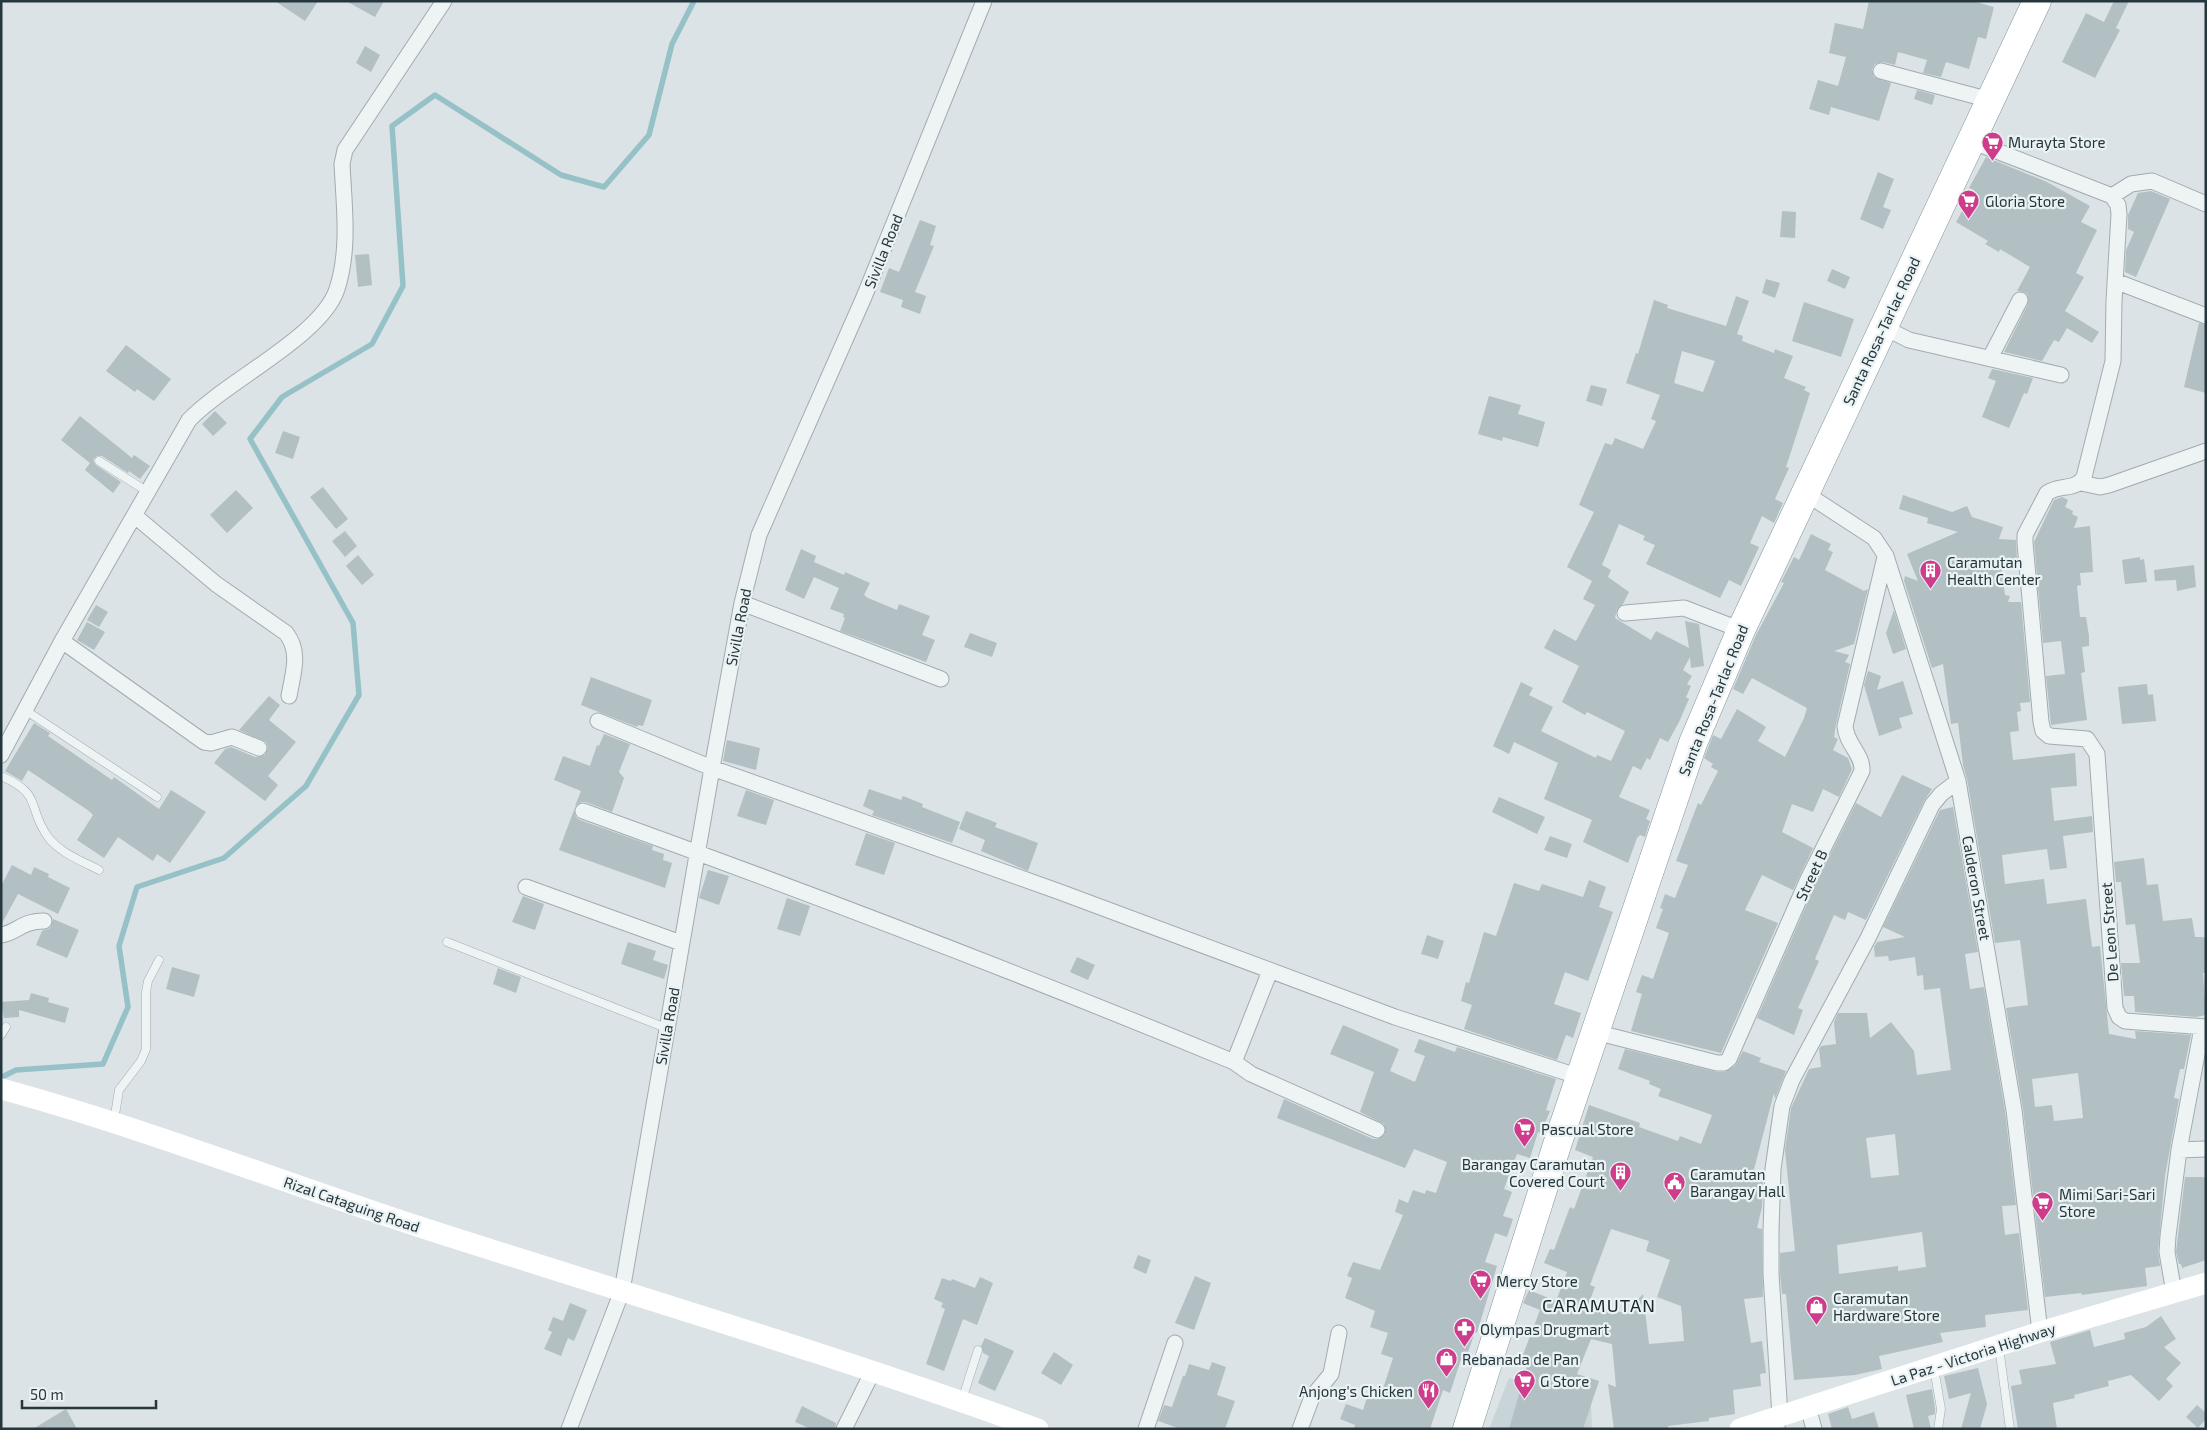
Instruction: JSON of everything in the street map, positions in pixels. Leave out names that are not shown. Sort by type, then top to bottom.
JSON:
[{"type":"highway","name":"Santa Rosa-Tarlac Road","points":[[1467,1429],[1580,1077],[1693,742],[1741,630],[2037,1]]},
{"type":"street","points":[[1,756],[62,641],[194,415],[208,402],[313,325],[331,303],[337,289],[345,248],[342,164],[345,150],[444,1]]},
{"type":"street","name":"Sivilla Road","points":[[569,1429],[622,1291],[666,1028],[742,603],[765,516],[864,297],[984,1]]},
{"type":"street","points":[[1881,71],[1990,100]]},
{"type":"street","points":[[1971,141],[2112,196],[2118,205],[2114,361],[2111,378],[2081,483],[2100,487],[2109,485],[2206,451]]},
{"type":"street","points":[[2112,196],[2132,184],[2152,181],[2206,204]]},
{"type":"street","points":[[2115,281],[2206,316]]},
{"type":"street","points":[[1990,358],[2020,300]]},
{"type":"street","points":[[1883,327],[1909,340],[2061,375]]},
{"type":"street","name":"De Leon Street","points":[[2081,483],[2047,493],[2025,536],[2042,731],[2049,736],[2088,739],[2096,754],[2115,1008],[2119,1017],[2125,1021],[2204,1028],[2179,1150],[2168,1252],[2174,1293]]},
{"type":"street","name":"Calderon Street","points":[[1805,493],[1874,538],[1886,556],[1958,781],[2014,1110],[2040,1332]]},
{"type":"street","points":[[135,516],[216,584],[286,633],[293,642],[296,652],[289,696]]},
{"type":"street","name":"Street B","points":[[1595,1032],[1717,1063],[1724,1063],[1729,1059],[1808,879],[1862,770],[1859,758],[1846,736],[1845,726],[1886,556]]},
{"type":"street","points":[[742,603],[941,679]]},
{"type":"street","points":[[1625,613],[1684,608],[1741,630]]},
{"type":"street","points":[[62,641],[204,742],[211,743],[232,737],[259,748]]},
{"type":"street","points":[[598,721],[712,768],[1060,892],[1395,1017],[1580,1077]]},
{"type":"street","points":[[1778,1422],[1771,1274],[1771,1231],[1773,1168],[1782,1106],[1792,1080],[1868,938],[1932,805],[1941,794],[1958,781]]},
{"type":"street","points":[[583,811],[697,852],[1132,1020],[1234,1062],[1251,1074],[1377,1130]]},
{"type":"street","points":[[526,887],[681,943]]},
{"type":"street","points":[[1,935],[7,934],[30,921],[44,921]]},
{"type":"street","points":[[1234,1062],[1270,971]]},
{"type":"street","name":"Rizal Cataguing Road","points":[[1,1089],[114,1122],[420,1227],[873,1371],[1038,1429]]},
{"type":"street","points":[[2179,1150],[2206,1149]]},
{"type":"street","name":"La Paz - Victoria Highway","points":[[1740,1429],[1778,1422],[1808,1407],[1998,1345],[2206,1283]]},
{"type":"street","points":[[1300,1429],[1312,1397],[1331,1374],[1339,1333]]},
{"type":"street","points":[[1146,1429],[1175,1343]]},
{"type":"street","points":[[844,1429],[873,1371]]},
{"type":"street","points":[[1808,1407],[1814,1429]]},
{"type":"lane","points":[[99,461],[148,492]]},
{"type":"lane","points":[[25,710],[157,797]]},
{"type":"lane","points":[[1,776],[24,787],[32,798],[38,820],[48,838],[62,850],[99,870]]},
{"type":"lane","points":[[447,942],[666,1028]]},
{"type":"lane","points":[[114,1122],[119,1090],[141,1061],[146,1049],[146,992],[148,981],[159,960]]},
{"type":"lane","points":[[1,1036],[6,1027]]},
{"type":"lane","points":[[1998,1345],[2010,1429]]},
{"type":"lane","points":[[961,1402],[978,1350]]},
{"type":"lane","points":[[1934,1366],[1941,1409],[1938,1429]]},
{"type":"shaded area","points":[[1509,1378],[1591,1406],[1592,1429],[1489,1429]]},
{"type":"building","points":[[275,1],[318,1],[305,21]]},
{"type":"building","points":[[346,1],[384,1],[375,17]]},
{"type":"building","points":[[1869,1],[1973,1],[1994,7],[1986,39],[1978,37],[1969,69],[1946,62],[1941,77],[1923,73],[1927,60],[1898,52],[1895,65],[1883,62],[1875,64],[1872,69],[1874,77],[1891,83],[1879,121],[1831,107],[1829,115],[1809,109],[1818,80],[1838,86],[1846,57],[1829,53],[1835,23],[1863,29]]},
{"type":"building","points":[[2114,1],[2129,1],[2116,28],[2120,30],[2095,78],[2062,62],[2086,13],[2104,22]]},
{"type":"building","points":[[365,46],[380,55],[371,72],[356,63]]},
{"type":"building","points":[[1917,90],[1935,95],[1932,105],[1914,99]]},
{"type":"building","points":[[1986,157],[2047,182],[2090,206],[2081,222],[2097,230],[2076,273],[2084,277],[2065,311],[2099,332],[2092,343],[2067,328],[2059,342],[2054,340],[2042,361],[2004,352],[2028,304],[2028,295],[2017,291],[2030,267],[2000,249],[1999,252],[1985,244],[1988,241],[1956,222],[1974,190],[1969,188]]},
{"type":"building","points":[[1878,172],[1894,179],[1883,207],[1891,210],[1883,229],[1860,219]]},
{"type":"building","points":[[2151,191],[2170,199],[2136,277],[2125,272],[2126,250],[2134,232],[2128,229],[2128,215],[2138,193]]},
{"type":"building","points":[[1782,211],[1796,212],[1795,238],[1780,237]]},
{"type":"building","points":[[920,220],[936,226],[930,245],[934,246],[915,292],[926,296],[920,314],[901,307],[903,300],[880,292],[889,268],[899,272]]},
{"type":"building","points":[[369,254],[372,285],[358,287],[355,255]]},
{"type":"building","points":[[1832,269],[1850,277],[1845,289],[1827,281]]},
{"type":"building","points":[[1766,279],[1780,283],[1775,298],[1762,293]]},
{"type":"building","points":[[1736,296],[1749,301],[1737,334],[1743,336],[1742,341],[1774,353],[1775,349],[1793,356],[1784,378],[1806,387],[1804,390],[1810,393],[1786,467],[1789,468],[1775,499],[1783,503],[1774,523],[1762,516],[1750,543],[1759,547],[1741,586],[1729,580],[1720,598],[1646,564],[1655,545],[1643,540],[1645,536],[1619,524],[1602,565],[1611,570],[1608,577],[1629,592],[1623,604],[1617,609],[1615,618],[1651,640],[1656,631],[1689,648],[1685,621],[1699,624],[1704,666],[1691,668],[1690,657],[1683,670],[1692,676],[1687,684],[1691,686],[1686,697],[1689,699],[1679,722],[1668,742],[1660,738],[1650,760],[1647,758],[1641,770],[1633,766],[1619,797],[1650,810],[1646,819],[1650,821],[1645,837],[1640,835],[1637,838],[1628,863],[1583,842],[1592,820],[1544,799],[1558,763],[1514,742],[1509,754],[1493,746],[1521,682],[1533,688],[1529,695],[1553,707],[1541,731],[1596,758],[1597,755],[1611,761],[1625,731],[1587,712],[1585,715],[1562,702],[1579,666],[1544,648],[1554,629],[1576,641],[1595,605],[1583,599],[1592,581],[1567,567],[1594,512],[1579,505],[1605,443],[1612,445],[1615,438],[1643,449],[1656,421],[1651,419],[1660,395],[1626,383],[1636,353],[1638,354],[1654,300],[1668,305],[1667,308],[1726,326]],"holes":[[[1682,351],[1715,361],[1703,392],[1674,383]]]},
{"type":"building","points":[[1804,302],[1854,319],[1841,357],[1792,341]]},
{"type":"building","points":[[2199,323],[2206,325],[2206,393],[2184,387]]},
{"type":"building","points":[[126,345],[171,379],[154,401],[137,389],[135,392],[106,371]]},
{"type":"building","points":[[1992,369],[2033,378],[2027,394],[2024,393],[2009,428],[1982,417],[1996,381],[1988,378]]},
{"type":"building","points":[[1591,385],[1607,389],[1602,406],[1586,401]]},
{"type":"building","points":[[1489,396],[1521,405],[1518,414],[1545,422],[1538,447],[1503,437],[1502,441],[1478,434]]},
{"type":"building","points":[[215,411],[227,423],[213,436],[202,424]]},
{"type":"building","points":[[80,416],[132,458],[134,455],[150,466],[140,479],[102,456],[97,456],[93,460],[96,465],[121,482],[113,493],[85,470],[90,463],[61,440]]},
{"type":"building","points":[[283,431],[300,437],[293,459],[275,453]]},
{"type":"building","points":[[323,487],[348,519],[336,529],[310,497]]},
{"type":"building","points":[[236,490],[253,508],[227,533],[210,515]]},
{"type":"building","points":[[1903,495],[1952,512],[1967,506],[1972,517],[2003,527],[1999,539],[2016,540],[2017,561],[2005,559],[2005,565],[2001,566],[2005,595],[2010,596],[2008,602],[2021,602],[2030,702],[2020,703],[2021,711],[2017,712],[2019,731],[2010,732],[2013,760],[2075,753],[2077,786],[2051,788],[2054,821],[2092,816],[2093,832],[2063,836],[2067,868],[2050,870],[2047,849],[2002,855],[2005,884],[2044,879],[2047,904],[2086,899],[2092,947],[2100,946],[2109,1034],[2136,1039],[2135,1031],[2191,1035],[2184,1069],[2180,1069],[2174,1098],[2179,1099],[2165,1176],[2158,1251],[2160,1266],[2145,1268],[2147,1286],[2082,1295],[2081,1293],[2045,1297],[2023,1109],[2006,1008],[2028,1005],[2020,940],[1995,943],[1963,765],[1958,723],[1951,724],[1943,664],[1932,668],[1904,581],[1905,576],[1918,581],[1907,554],[1958,532],[1927,523],[1928,518],[1899,509]],"holes":[[[2078,1073],[2083,1118],[2054,1121],[2052,1105],[2035,1107],[2032,1079]]]},
{"type":"building","points":[[2062,497],[2068,500],[2065,507],[2073,511],[2072,514],[2078,517],[2074,528],[2090,526],[2093,572],[2080,573],[2081,585],[2077,586],[2080,617],[2086,617],[2089,636],[2089,646],[2082,647],[2085,672],[2081,673],[2087,720],[2051,725],[2046,676],[2065,674],[2061,641],[2043,643],[2034,542],[2054,500]]},
{"type":"building","points":[[345,531],[357,546],[345,557],[332,541]]},
{"type":"building","points":[[1811,534],[1831,544],[1828,550],[1833,552],[1825,570],[1864,591],[1868,589],[1854,644],[1834,651],[1849,655],[1845,662],[1850,664],[1836,724],[1834,737],[1838,739],[1833,750],[1848,758],[1852,769],[1839,797],[1823,789],[1813,812],[1792,804],[1782,832],[1813,848],[1793,890],[1762,875],[1745,910],[1778,923],[1721,1053],[1631,1031],[1642,994],[1636,992],[1642,975],[1653,979],[1669,933],[1656,928],[1663,909],[1660,908],[1665,894],[1675,898],[1688,865],[1676,861],[1698,803],[1701,805],[1718,771],[1711,767],[1713,764],[1704,758],[1713,735],[1721,739],[1737,709],[1766,727],[1758,741],[1785,757],[1804,718],[1807,708],[1752,678],[1743,694],[1733,689],[1756,635],[1784,583],[1781,582],[1794,557],[1799,560]]},
{"type":"building","points":[[801,549],[816,556],[814,562],[844,575],[845,572],[870,583],[864,595],[868,598],[897,610],[899,604],[930,616],[922,635],[935,640],[926,662],[840,631],[845,618],[843,617],[844,614],[830,609],[839,588],[814,577],[804,599],[785,590]]},
{"type":"building","points":[[358,555],[374,575],[362,585],[346,566]]},
{"type":"building","points":[[2140,557],[2140,560],[2144,559],[2147,582],[2125,584],[2122,560]]},
{"type":"building","points":[[2194,565],[2196,587],[2177,591],[2176,580],[2155,581],[2154,570]]},
{"type":"building","points":[[96,605],[108,612],[99,627],[87,620]]},
{"type":"building","points":[[1894,610],[1906,649],[1893,654],[1886,633]]},
{"type":"building","points":[[87,622],[105,632],[94,650],[77,640]]},
{"type":"building","points":[[970,633],[997,643],[992,657],[964,647]]},
{"type":"building","points":[[1868,671],[1881,676],[1877,690],[1903,681],[1913,714],[1899,718],[1902,728],[1879,736],[1864,685]]},
{"type":"building","points":[[591,677],[652,700],[643,726],[638,725],[637,727],[581,705]]},
{"type":"building","points":[[2147,684],[2148,695],[2153,694],[2156,721],[2122,724],[2118,687]]},
{"type":"building","points":[[269,696],[280,705],[269,720],[296,742],[268,776],[278,785],[265,801],[214,763],[225,749],[231,747],[255,757],[265,755],[268,747],[266,742],[239,730]]},
{"type":"building","points":[[34,723],[50,733],[48,736],[112,780],[114,777],[159,809],[171,790],[206,812],[170,863],[157,854],[153,861],[118,837],[104,858],[77,840],[93,815],[89,811],[28,770],[22,781],[5,771]]},
{"type":"building","points":[[604,734],[630,744],[619,772],[624,778],[612,812],[586,802],[581,802],[575,806],[581,791],[554,780],[563,756],[590,766],[597,745],[599,746]]},
{"type":"building","points":[[727,740],[760,748],[756,770],[723,761]]},
{"type":"building","points":[[1902,775],[1932,789],[1924,801],[1866,920],[1848,912],[1845,920],[1834,915],[1815,959],[1819,961],[1798,1008],[1803,1010],[1794,1035],[1757,1018],[1816,883],[1856,803],[1881,817]]},
{"type":"building","points":[[869,789],[901,800],[903,796],[923,804],[922,807],[960,822],[952,843],[872,815],[874,811],[863,806]]},
{"type":"building","points":[[746,790],[774,800],[766,825],[737,816]]},
{"type":"building","points":[[1499,797],[1545,817],[1537,834],[1492,812]]},
{"type":"building","points":[[1953,807],[1978,952],[1965,954],[1970,989],[1984,987],[2005,1111],[2016,1205],[2002,1206],[2005,1235],[2019,1233],[2028,1310],[1985,1315],[1986,1327],[1940,1333],[1943,1342],[1879,1356],[1882,1369],[1855,1375],[1794,1380],[1786,1294],[1782,1294],[1780,1274],[1780,1253],[1795,1251],[1785,1150],[1791,1108],[1809,1069],[1821,1067],[1819,1049],[1821,1046],[1836,1044],[1834,1022],[1838,1013],[1867,1013],[1870,1038],[1891,1022],[1914,1051],[1917,1075],[1951,1070],[1940,988],[1924,990],[1923,975],[1917,976],[1915,957],[1889,961],[1888,956],[1875,957],[1874,947],[1877,942],[1905,937],[1883,927],[1940,810]],"holes":[[[1895,1134],[1899,1175],[1871,1178],[1866,1138]],[[1922,1232],[1926,1267],[1898,1271],[1898,1266],[1839,1274],[1837,1245]]]},
{"type":"building","points":[[574,810],[576,817],[580,820],[653,846],[652,850],[664,854],[663,860],[672,863],[665,888],[559,850]]},
{"type":"building","points":[[966,811],[997,823],[995,827],[1038,843],[1028,871],[981,851],[985,840],[959,829]]},
{"type":"building","points":[[866,833],[895,843],[884,875],[855,865]]},
{"type":"building","points":[[1550,836],[1572,844],[1567,858],[1544,850]]},
{"type":"building","points":[[2144,858],[2147,885],[2158,884],[2163,921],[2192,918],[2195,937],[2206,937],[2206,973],[2203,973],[2206,1015],[2196,1017],[2135,1012],[2134,996],[2124,996],[2121,963],[2140,963],[2135,924],[2126,925],[2121,882],[2116,882],[2114,862]]},
{"type":"building","points":[[12,865],[31,875],[34,867],[49,874],[48,877],[70,888],[58,914],[18,894],[1,925],[1,886]]},
{"type":"building","points":[[708,870],[729,876],[719,905],[699,898]]},
{"type":"building","points":[[1589,880],[1606,887],[1599,907],[1613,912],[1588,981],[1565,972],[1554,1004],[1581,1013],[1573,1038],[1566,1035],[1557,1060],[1464,1029],[1472,1005],[1461,1001],[1466,982],[1469,983],[1484,932],[1496,936],[1514,883],[1539,891],[1542,884],[1583,897]]},
{"type":"building","points":[[523,896],[544,904],[535,930],[512,922]]},
{"type":"building","points":[[787,898],[810,906],[800,936],[777,929]]},
{"type":"building","points":[[53,919],[79,930],[67,958],[36,945],[42,931],[50,928]]},
{"type":"building","points":[[1427,935],[1444,941],[1438,959],[1421,954]]},
{"type":"building","points":[[628,942],[656,951],[653,960],[668,965],[664,979],[621,964]]},
{"type":"building","points":[[1077,957],[1095,965],[1088,980],[1070,972]]},
{"type":"building","points":[[172,967],[200,975],[194,997],[166,989]]},
{"type":"building","points":[[498,968],[521,977],[516,993],[493,984]]},
{"type":"building","points":[[31,993],[49,998],[48,1002],[69,1008],[65,1023],[19,1010],[19,1017],[4,1018],[1,1002],[29,1000]]},
{"type":"building","points":[[1343,1025],[1399,1049],[1390,1071],[1415,1082],[1425,1056],[1414,1052],[1419,1039],[1455,1052],[1457,1047],[1556,1079],[1546,1110],[1550,1111],[1541,1133],[1538,1132],[1530,1158],[1517,1154],[1504,1189],[1512,1192],[1503,1216],[1513,1219],[1507,1237],[1495,1233],[1485,1262],[1497,1266],[1477,1333],[1475,1332],[1466,1358],[1462,1356],[1450,1393],[1443,1390],[1430,1429],[1354,1429],[1355,1425],[1340,1419],[1346,1404],[1363,1410],[1370,1388],[1382,1392],[1393,1358],[1381,1354],[1388,1333],[1370,1327],[1375,1311],[1345,1298],[1352,1278],[1347,1276],[1353,1262],[1380,1270],[1403,1215],[1395,1212],[1399,1199],[1408,1203],[1413,1190],[1425,1194],[1426,1190],[1436,1193],[1447,1162],[1414,1149],[1405,1168],[1277,1118],[1284,1099],[1373,1139],[1378,1139],[1385,1134],[1384,1124],[1360,1112],[1374,1072],[1330,1054]]},
{"type":"building","points":[[1625,1049],[1717,1072],[1725,1072],[1735,1066],[1743,1051],[1761,1058],[1759,1062],[1786,1071],[1775,1099],[1774,1093],[1752,1177],[1763,1180],[1762,1207],[1757,1228],[1762,1229],[1763,1297],[1744,1299],[1751,1343],[1762,1341],[1766,1373],[1760,1374],[1761,1386],[1733,1390],[1735,1414],[1709,1418],[1709,1421],[1668,1426],[1668,1429],[1614,1429],[1608,1384],[1616,1387],[1612,1344],[1591,1339],[1577,1374],[1599,1381],[1583,1429],[1509,1429],[1528,1363],[1521,1360],[1540,1310],[1523,1303],[1529,1290],[1556,1301],[1567,1272],[1544,1263],[1550,1249],[1554,1250],[1570,1207],[1574,1209],[1593,1157],[1575,1150],[1589,1105],[1640,1123],[1639,1127],[1678,1141],[1680,1136],[1701,1144],[1712,1115],[1658,1096],[1661,1089],[1649,1084],[1650,1081],[1618,1069]],"holes":[[[1611,1229],[1649,1241],[1646,1251],[1670,1260],[1657,1297],[1681,1306],[1684,1341],[1649,1344],[1643,1294],[1625,1313],[1588,1305],[1595,1287],[1590,1285]]]},
{"type":"building","points":[[2185,1177],[2206,1177],[2206,1260],[2182,1268],[2176,1252]]},
{"type":"building","points":[[1138,1255],[1151,1260],[1146,1274],[1133,1268]]},
{"type":"building","points":[[1195,1276],[1211,1283],[1194,1330],[1175,1323]]},
{"type":"building","points":[[980,1277],[993,1283],[977,1325],[963,1319],[944,1371],[926,1364],[945,1309],[941,1307],[943,1303],[934,1299],[942,1278],[951,1281],[952,1279],[975,1288]]},
{"type":"building","points":[[570,1303],[587,1310],[574,1341],[568,1338],[561,1356],[544,1349],[552,1332],[548,1330],[553,1317],[563,1321]]},
{"type":"building","points":[[2161,1316],[2176,1339],[2164,1347],[2181,1363],[2166,1379],[2173,1386],[2159,1401],[2131,1375],[2108,1381],[2109,1386],[2074,1395],[2075,1398],[2053,1403],[2057,1429],[2018,1429],[2011,1386],[2022,1384],[2019,1370],[2056,1364],[2050,1342],[2090,1330],[2094,1347],[2125,1339],[2124,1333],[2146,1327]]},
{"type":"building","points":[[985,1338],[1014,1351],[995,1391],[978,1383],[989,1356],[983,1353],[981,1346]]},
{"type":"building","points":[[1054,1352],[1073,1365],[1061,1385],[1041,1373]]},
{"type":"building","points":[[1212,1362],[1226,1367],[1217,1395],[1235,1401],[1225,1429],[1181,1429],[1158,1421],[1164,1405],[1172,1407],[1189,1364],[1209,1370]]},
{"type":"building","points":[[1978,1368],[1987,1404],[1980,1429],[1961,1429],[1971,1393],[1949,1399],[1944,1376]]},
{"type":"building","points":[[1932,1389],[1935,1414],[1928,1416],[1931,1429],[1914,1429],[1906,1395]]},
{"type":"building","points":[[2197,1405],[2206,1413],[2206,1419],[2198,1428],[2186,1417]]},
{"type":"building","points":[[802,1406],[836,1423],[835,1429],[811,1429],[795,1422]]},
{"type":"building","points":[[1848,1407],[1852,1419],[1874,1412],[1879,1429],[1832,1429],[1828,1414]]},
{"type":"building","points":[[66,1409],[77,1429],[33,1429]]},
{"type":"waterway","points":[[4,1076],[16,1070],[103,1064],[128,1007],[119,946],[137,887],[224,858],[306,786],[359,695],[353,623],[250,439],[282,397],[372,344],[403,286],[392,126],[435,95],[561,175],[604,187],[649,135],[672,44],[694,1]]},
{"type":"place","name":"Murayta Store","points":[[1992,161]]},
{"type":"place","name":"Gloria Store","points":[[1969,220]]},
{"type":"place","name":"Caramutan Health Center","points":[[1931,590]]},
{"type":"place","name":"Pascual Store","points":[[1525,1148]]},
{"type":"place","name":"Barangay Caramutan Covered Court","points":[[1621,1192]]},
{"type":"place","name":"Caramutan Barangay Hall","points":[[1674,1202]]},
{"type":"place","name":"Mimi Sari-Sari Store","points":[[2043,1222]]},
{"type":"place","name":"Mercy Store","points":[[1480,1300]]},
{"type":"place","name":"Caramutan Hardware Store","points":[[1817,1326]]},
{"type":"place","name":"Olympas Drugmart","points":[[1464,1348]]},
{"type":"place","name":"Rebanada de Pan","points":[[1446,1378]]},
{"type":"place","name":"G Store","points":[[1524,1400]]},
{"type":"place","name":"Anjong's Chicken","points":[[1429,1410]]},
{"type":"district","name":"CARAMUTAN","points":[[1599,1305]]}]
